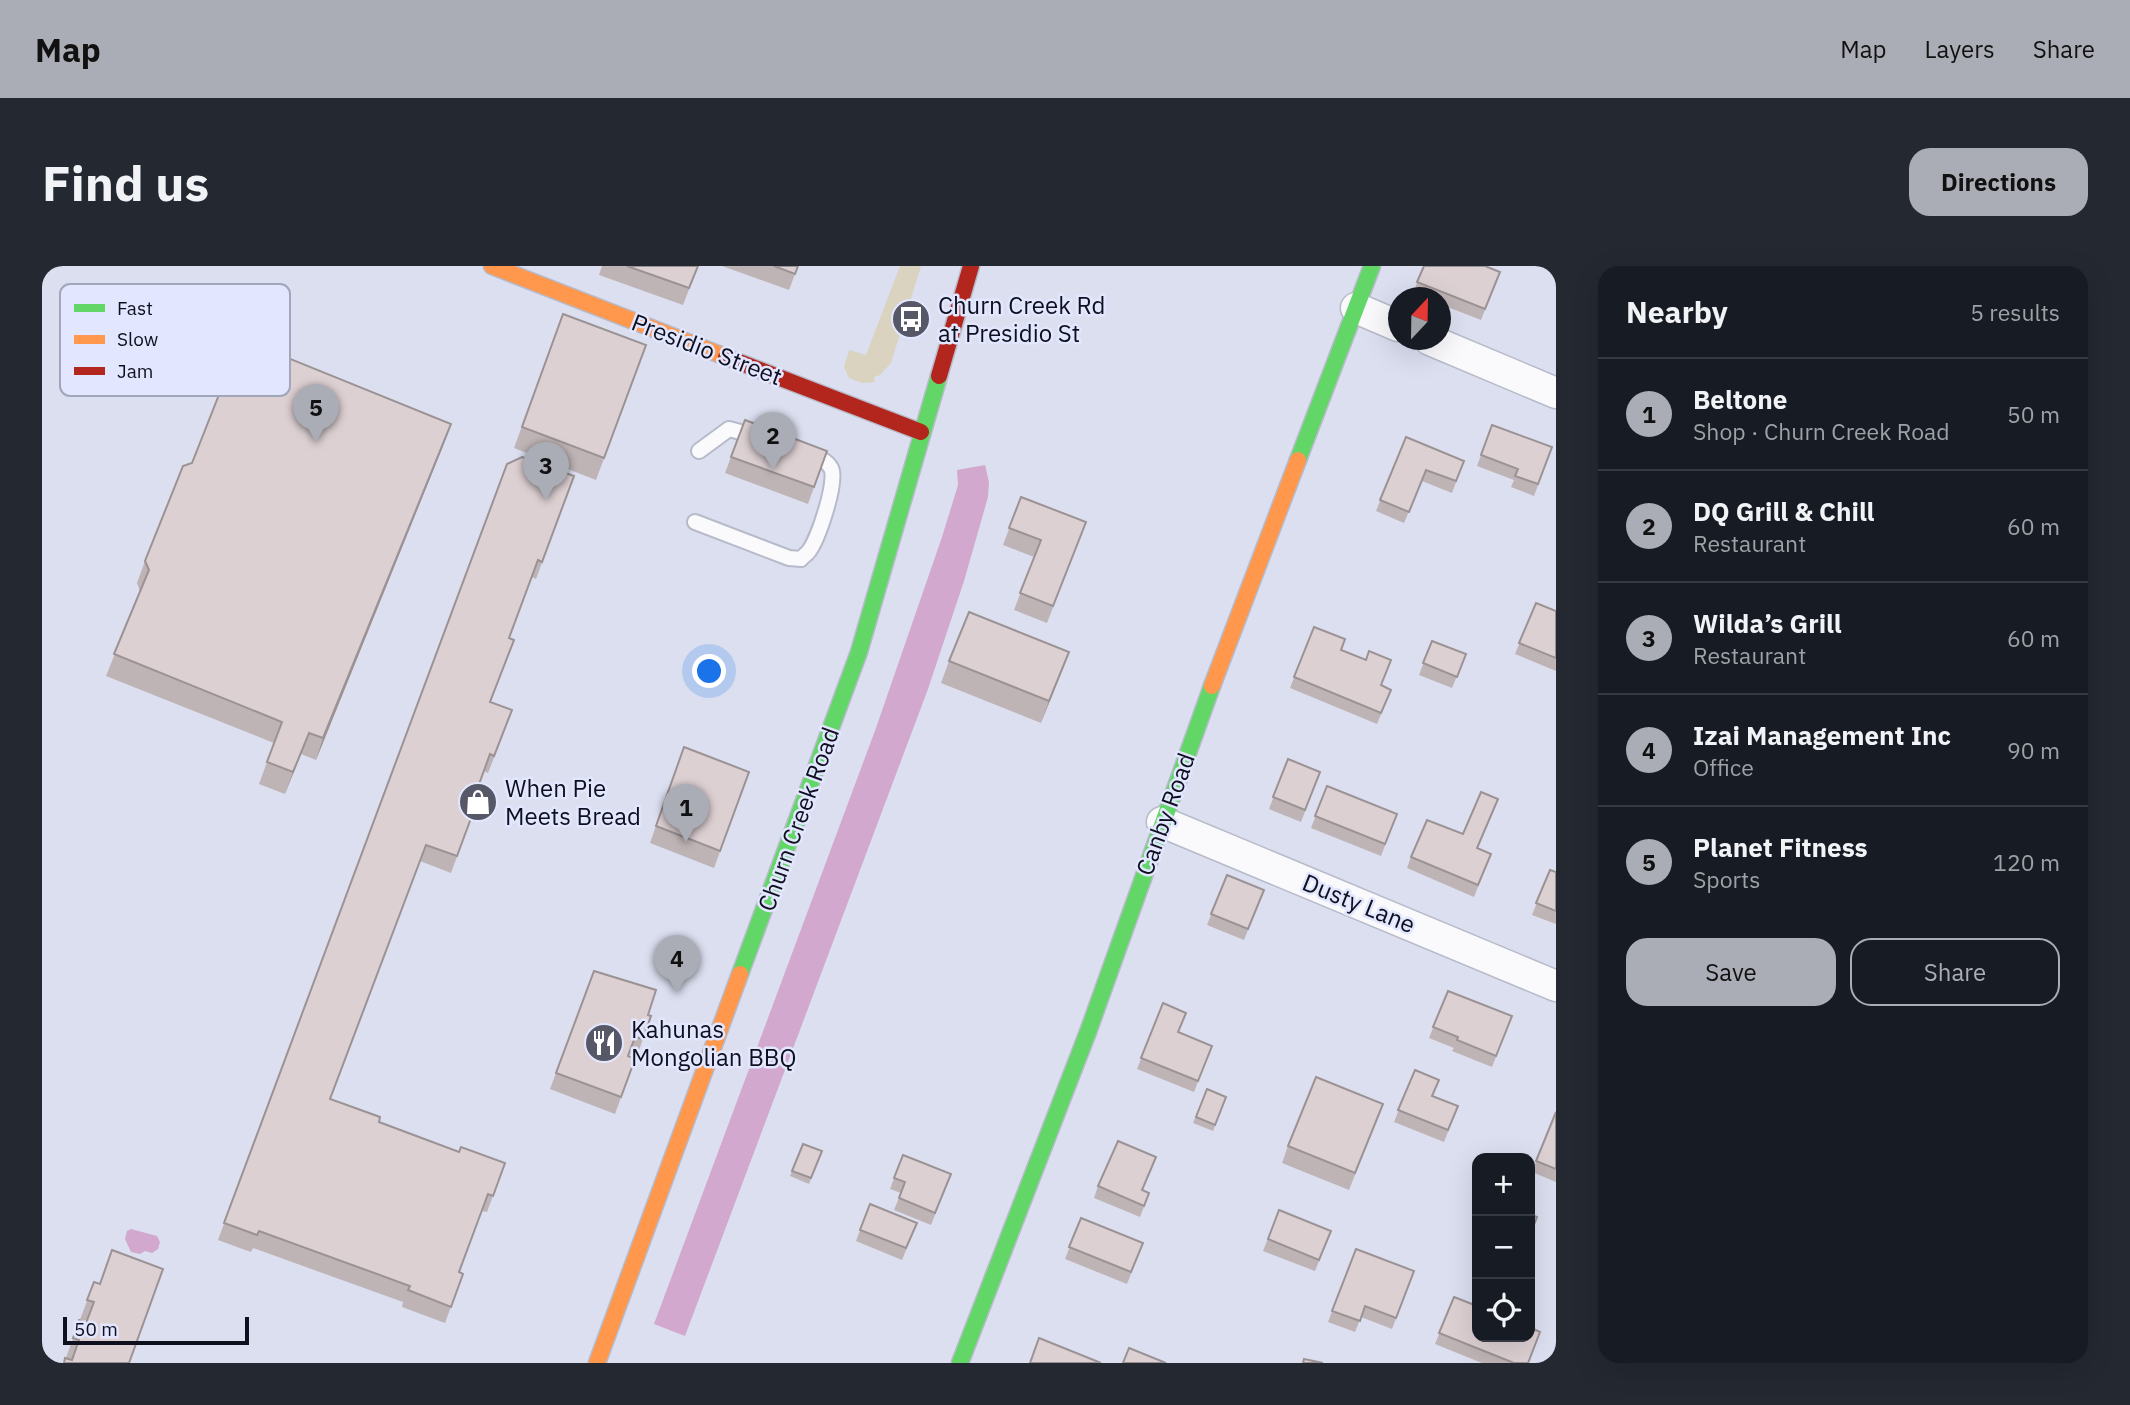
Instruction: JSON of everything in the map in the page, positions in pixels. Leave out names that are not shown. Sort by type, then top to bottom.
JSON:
[{"type":"street","name":"Presidio Street","points":[[492,266],[922,432]]},
{"type":"street","name":"Churn Creek Road","points":[[597,1363],[859,652],[971,266]]},
{"type":"street","name":"Canby Road","points":[[960,1363],[1088,1032],[1162,822],[1372,266]]},
{"type":"street","points":[[1356,308],[1388,322]]},
{"type":"street","points":[[1451,349],[1556,393]]},
{"type":"street","name":"Dusty Lane","points":[[1162,822],[1556,986]]},
{"type":"lane","points":[[695,522],[789,558],[801,559],[809,551],[819,529],[834,482],[832,470],[826,461],[738,430],[729,429],[699,451]]},
{"type":"shaded area","points":[[900,266],[921,266],[891,363],[880,375],[874,377],[875,382],[862,383],[849,378],[844,367],[849,350],[866,355]]},
{"type":"shaded area","points":[[985,465],[989,482],[988,497],[964,581],[928,689],[685,1336],[654,1324],[876,728],[942,537],[958,485],[957,470]]},
{"type":"shaded area","points":[[131,1229],[157,1236],[160,1242],[158,1249],[152,1253],[131,1252],[125,1239],[127,1231]]},
{"type":"building","points":[[627,266],[698,266],[689,288]]},
{"type":"building","points":[[774,266],[798,266],[795,274]]},
{"type":"building","points":[[1424,266],[1485,266],[1500,272],[1485,309],[1451,296],[1451,287],[1430,287],[1417,282]]},
{"type":"building","points":[[563,314],[646,345],[604,458],[522,427]]},
{"type":"building","points":[[290,359],[451,424],[323,738],[309,733],[293,772],[267,762],[282,722],[114,654],[149,570],[145,561],[183,466],[192,463],[218,396],[290,396]]},
{"type":"building","points":[[745,420],[827,451],[814,487],[731,457]]},
{"type":"building","points":[[1492,425],[1552,447],[1538,484],[1515,476],[1518,469],[1481,455]]},
{"type":"building","points":[[1406,437],[1464,461],[1456,481],[1426,470],[1409,512],[1380,500]]},
{"type":"building","points":[[522,457],[574,476],[542,562],[538,560],[509,638],[514,640],[490,702],[512,710],[494,756],[490,754],[457,856],[426,845],[330,1099],[380,1117],[379,1122],[459,1152],[461,1147],[505,1163],[493,1196],[488,1194],[459,1272],[463,1274],[451,1307],[408,1290],[410,1286],[259,1231],[257,1235],[224,1223],[507,464]]},
{"type":"building","points":[[1021,497],[1086,522],[1053,606],[1020,593],[1041,540],[1009,528]]},
{"type":"building","points":[[1536,603],[1556,611],[1556,658],[1519,643]]},
{"type":"building","points":[[969,612],[1069,652],[1049,701],[949,661]]},
{"type":"building","points":[[1314,627],[1345,639],[1341,650],[1366,660],[1369,651],[1391,660],[1381,685],[1391,690],[1381,713],[1294,677]]},
{"type":"building","points":[[1432,641],[1466,654],[1457,677],[1423,663]]},
{"type":"building","points":[[684,747],[749,772],[720,851],[656,826]]},
{"type":"building","points":[[1288,759],[1320,772],[1305,810],[1273,797]]},
{"type":"building","points":[[1327,786],[1397,814],[1385,844],[1315,816]]},
{"type":"building","points":[[1481,792],[1498,799],[1477,848],[1491,854],[1478,885],[1411,857],[1427,820],[1463,834]]},
{"type":"building","points":[[1550,870],[1556,872],[1556,911],[1536,903]]},
{"type":"building","points":[[1227,875],[1264,890],[1248,929],[1211,914]]},
{"type":"building","name":"Kahunas Mongolian BBQ","points":[[594,971],[656,990],[643,1039],[635,1037],[628,1056],[635,1059],[621,1097],[556,1073]]},
{"type":"building","points":[[1448,991],[1512,1016],[1496,1056],[1433,1027]]},
{"type":"building","points":[[1163,1003],[1186,1013],[1178,1032],[1212,1046],[1198,1081],[1141,1058]]},
{"type":"building","points":[[1415,1070],[1439,1080],[1432,1096],[1458,1106],[1448,1130],[1398,1110]]},
{"type":"building","points":[[1316,1077],[1383,1104],[1355,1173],[1288,1146]]},
{"type":"building","points":[[1207,1089],[1226,1097],[1215,1125],[1196,1117]]},
{"type":"building","points":[[1556,1112],[1556,1169],[1536,1161]]},
{"type":"building","points":[[1118,1141],[1156,1157],[1142,1190],[1149,1193],[1144,1206],[1098,1186]]},
{"type":"building","points":[[803,1144],[822,1151],[811,1178],[792,1171]]},
{"type":"building","points":[[903,1155],[951,1174],[935,1213],[899,1198],[905,1182],[894,1178]]},
{"type":"building","points":[[870,1204],[917,1223],[906,1248],[860,1230]]},
{"type":"building","points":[[1279,1210],[1331,1231],[1319,1260],[1268,1239]]},
{"type":"building","points":[[1081,1218],[1143,1243],[1131,1272],[1069,1247]]},
{"type":"building","points":[[1356,1249],[1414,1271],[1396,1318],[1365,1306],[1360,1321],[1332,1311]]},
{"type":"building","points":[[112,1250],[163,1269],[129,1363],[64,1363],[65,1358],[72,1360],[79,1340],[73,1338],[79,1320],[86,1323],[94,1302],[87,1300],[94,1282],[100,1284]]},
{"type":"building","points":[[1454,1297],[1472,1304],[1472,1342],[1535,1342],[1535,1330],[1540,1332],[1528,1363],[1514,1363],[1439,1333]]},
{"type":"building","points":[[1039,1338],[1101,1363],[1030,1363]]},
{"type":"building","points":[[1129,1348],[1166,1363],[1123,1363]]},
{"type":"building","points":[[1304,1359],[1323,1363],[1303,1363]]},
{"type":"traffic: fast","points":[[1298,460],[1372,266]]},
{"type":"traffic: fast","points":[[740,974],[859,652],[939,376]]},
{"type":"traffic: fast","points":[[960,1363],[1088,1032],[1212,686]]},
{"type":"traffic: slow","points":[[492,266],[726,357]]},
{"type":"traffic: slow","points":[[1212,686],[1298,460]]},
{"type":"traffic: slow","points":[[597,1363],[740,974]]},
{"type":"traffic: jam","points":[[939,376],[971,266]]},
{"type":"traffic: jam","points":[[726,357],[921,432]]},
{"type":"place","name":"Churn Creek Rd at Presidio St","points":[[911,319]]},
{"type":"place","name":"Planet Fitness","points":[[316,442]]},
{"type":"place","name":"DQ Grill & Chill","points":[[773,470]]},
{"type":"place","name":"Wilda’s Grill","points":[[546,500]]},
{"type":"place","name":"When Pie Meets Bread","points":[[478,802]]},
{"type":"place","name":"Beltone","points":[[686,842]]},
{"type":"place","name":"Izai Management Inc","points":[[677,993]]},
{"type":"place","name":"Kahunas Mongolian BBQ","points":[[604,1043]]}]
